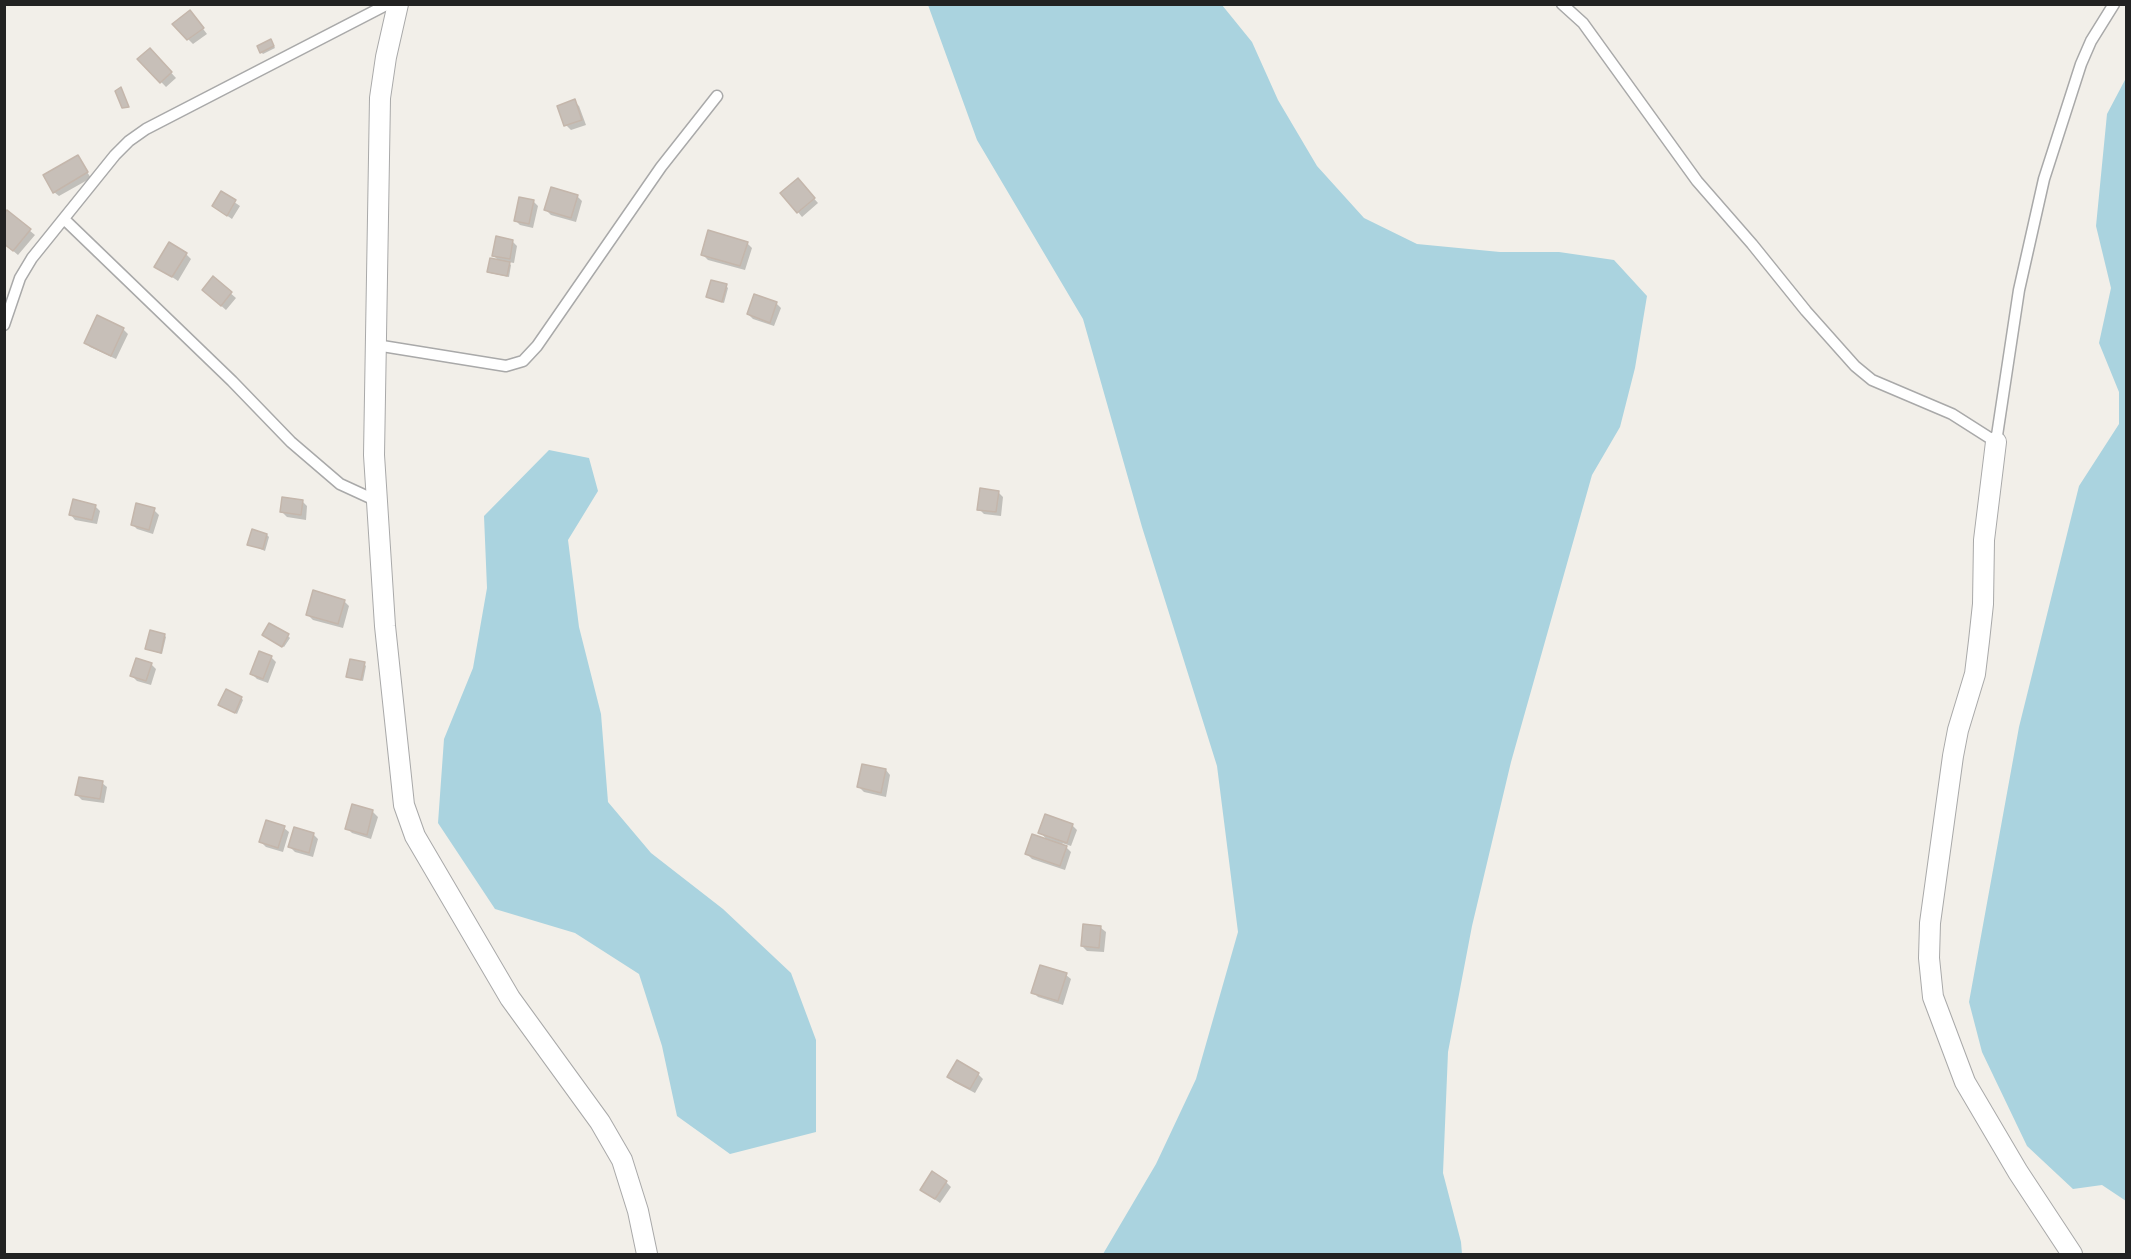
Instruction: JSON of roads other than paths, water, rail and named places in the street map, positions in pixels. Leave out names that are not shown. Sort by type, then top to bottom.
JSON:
[{"type":"street","points":[[398,4],[386,57],[380,98],[374,455],[385,626],[404,805],[415,836],[510,998],[600,1122],[622,1160],[638,1211],[647,1254]]},
{"type":"street","points":[[1996,441],[1984,540],[1983,604],[1975,674],[1958,730],[1953,756],[1930,923],[1929,958],[1933,998],[1965,1082],[2018,1172],[2072,1254]]},
{"type":"lane","points":[[4,325],[20,278],[32,258],[129,141],[146,129],[387,4]]},
{"type":"lane","points":[[1562,4],[1583,22],[1697,181],[1752,244],[1799,304],[1855,366],[1872,380],[1952,414],[1996,441],[2019,290],[2044,179],[2081,64],[2091,41],[2114,4]]},
{"type":"lane","points":[[376,345],[506,366],[523,361],[537,346],[661,167],[717,96]]},
{"type":"lane","points":[[64,219],[232,381],[291,442],[340,484],[377,501]]},
{"type":"water","points":[[928,5],[1222,5],[1252,42],[1278,100],[1317,166],[1364,218],[1417,244],[1500,252],[1559,252],[1614,260],[1647,296],[1635,368],[1620,427],[1592,475],[1511,762],[1472,926],[1448,1052],[1443,1173],[1462,1254],[1103,1254],[1156,1164],[1196,1079],[1238,932],[1217,766],[1142,527],[1083,319],[977,140]]},
{"type":"water","points":[[2126,78],[2126,1201],[2102,1185],[2073,1189],[2027,1146],[1982,1052],[1969,1002],[2019,727],[2079,486],[2119,424],[2119,392],[2099,343],[2111,288],[2096,226],[2107,114]]},
{"type":"water","points":[[549,450],[589,458],[598,491],[568,540],[579,627],[601,714],[608,802],[651,853],[723,909],[791,973],[816,1040],[816,1132],[730,1154],[677,1116],[662,1046],[639,974],[575,933],[495,909],[438,823],[444,739],[473,668],[487,588],[484,516]]}]
